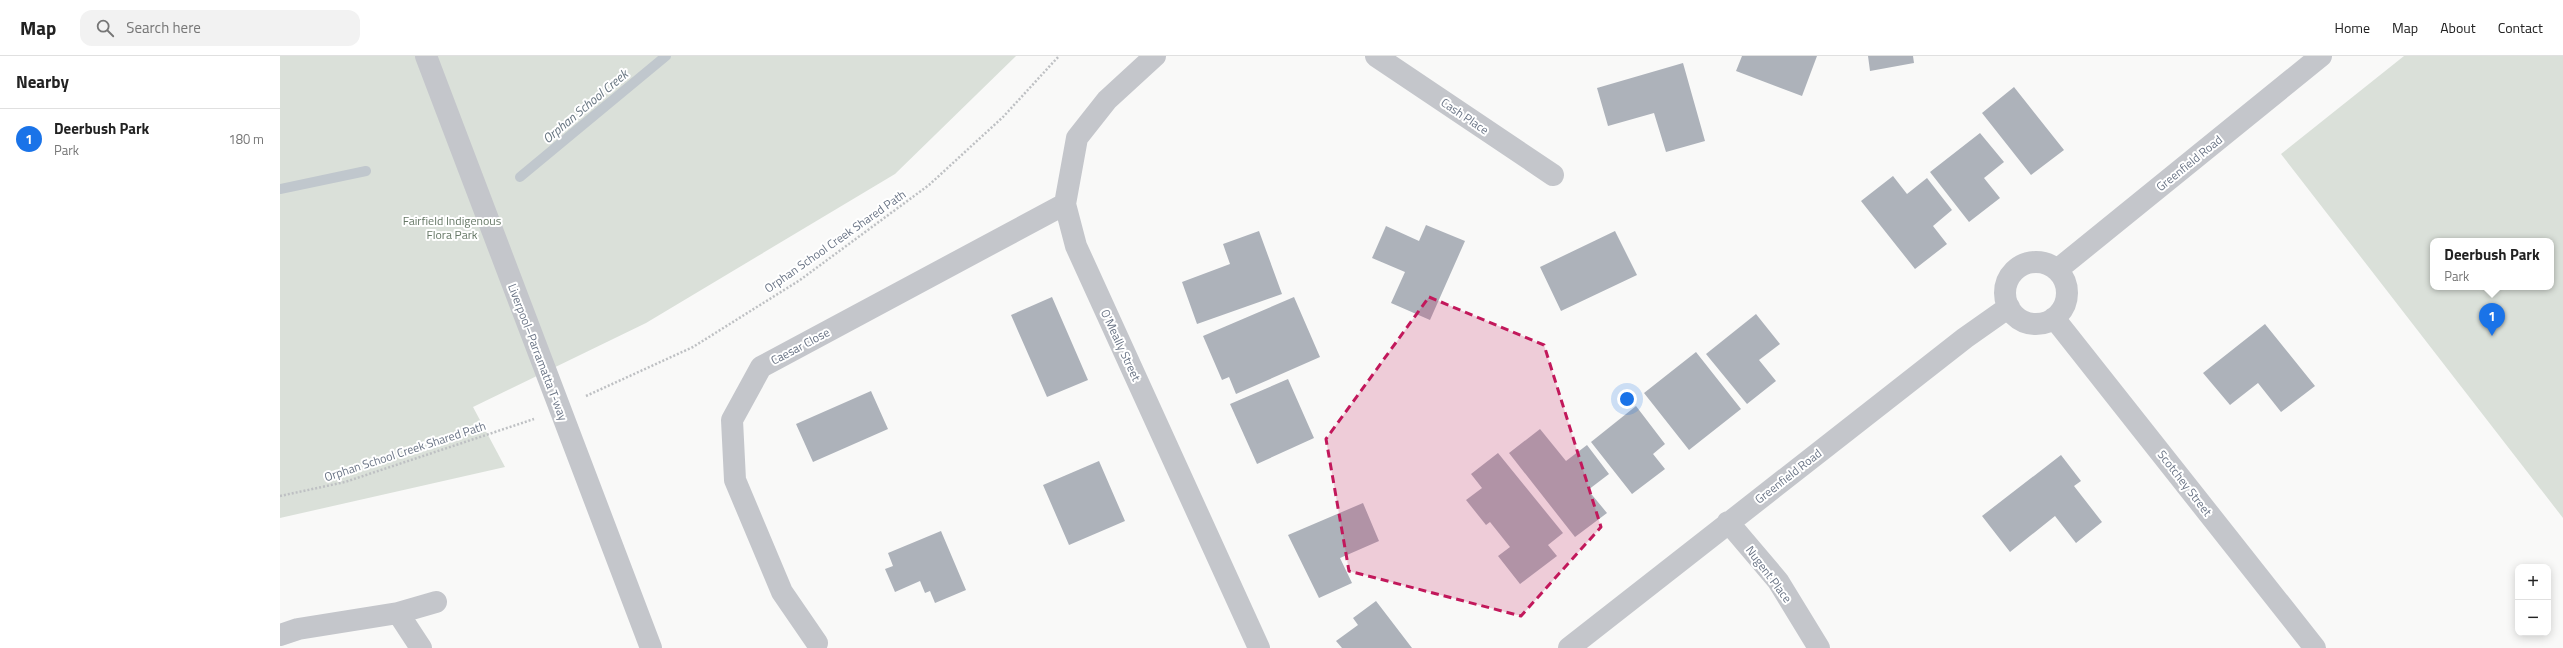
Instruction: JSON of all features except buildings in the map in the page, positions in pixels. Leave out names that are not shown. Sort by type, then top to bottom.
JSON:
[{"type":"street","name":"Liverpool–Parramatta T-way","points":[[426,56],[651,648]]},
{"type":"street","name":"O'Meally Street","points":[[1155,56],[1107,100],[1077,138],[1065,204],[1076,246],[1260,648]]},
{"type":"street","name":"Cash Place","points":[[1376,56],[1553,175]]},
{"type":"street","name":"Greenfield Road","points":[[2056,270],[2320,56]]},
{"type":"street","name":"Caesar Close","points":[[817,643],[782,592],[735,480],[732,420],[761,367],[1065,204]]},
{"type":"street","points":[[2032,263],[2042,263],[2056,270],[2065,283],[2067,292],[2063,309],[2054,318],[2040,324],[2029,323],[2020,319],[2009,307],[2005,292],[2013,272],[2021,266],[2032,263]]},
{"type":"street","name":"Greenfield Road","points":[[1569,648],[1728,522],[1965,338],[2009,307]]},
{"type":"street","name":"Scotchey Street","points":[[2054,318],[2315,648]]},
{"type":"street","name":"Nugent Place","points":[[1728,522],[1778,581],[1819,648]]},
{"type":"street","points":[[280,635],[298,629],[398,613],[436,602]]},
{"type":"street","points":[[398,613],[421,648]]},
{"type":"path","name":"Orphan School Creek Shared Path","points":[[587,396],[693,347],[800,280],[929,185],[1003,117],[1059,56]]},
{"type":"path","name":"Orphan School Creek Shared Path","points":[[280,496],[346,482],[535,418]]},
{"type":"highlighted area","points":[[1429,297],[1544,345],[1601,527],[1521,616],[1349,571],[1326,439]]},
{"type":"green space","name":"Fairfield Indigenous Flora Park","points":[[280,56],[1016,56],[895,174],[646,323],[473,407],[505,467],[280,518]]},
{"type":"green space","points":[[2404,56],[2563,56],[2563,518],[2281,154]]},
{"type":"waterway","name":"Orphan School Creek","points":[[520,177],[666,56]]},
{"type":"waterway","name":"Orphan School Creek","points":[[280,189],[366,171]]},
{"type":"place","name":"Deerbush Park","points":[[2492,336]]}]
